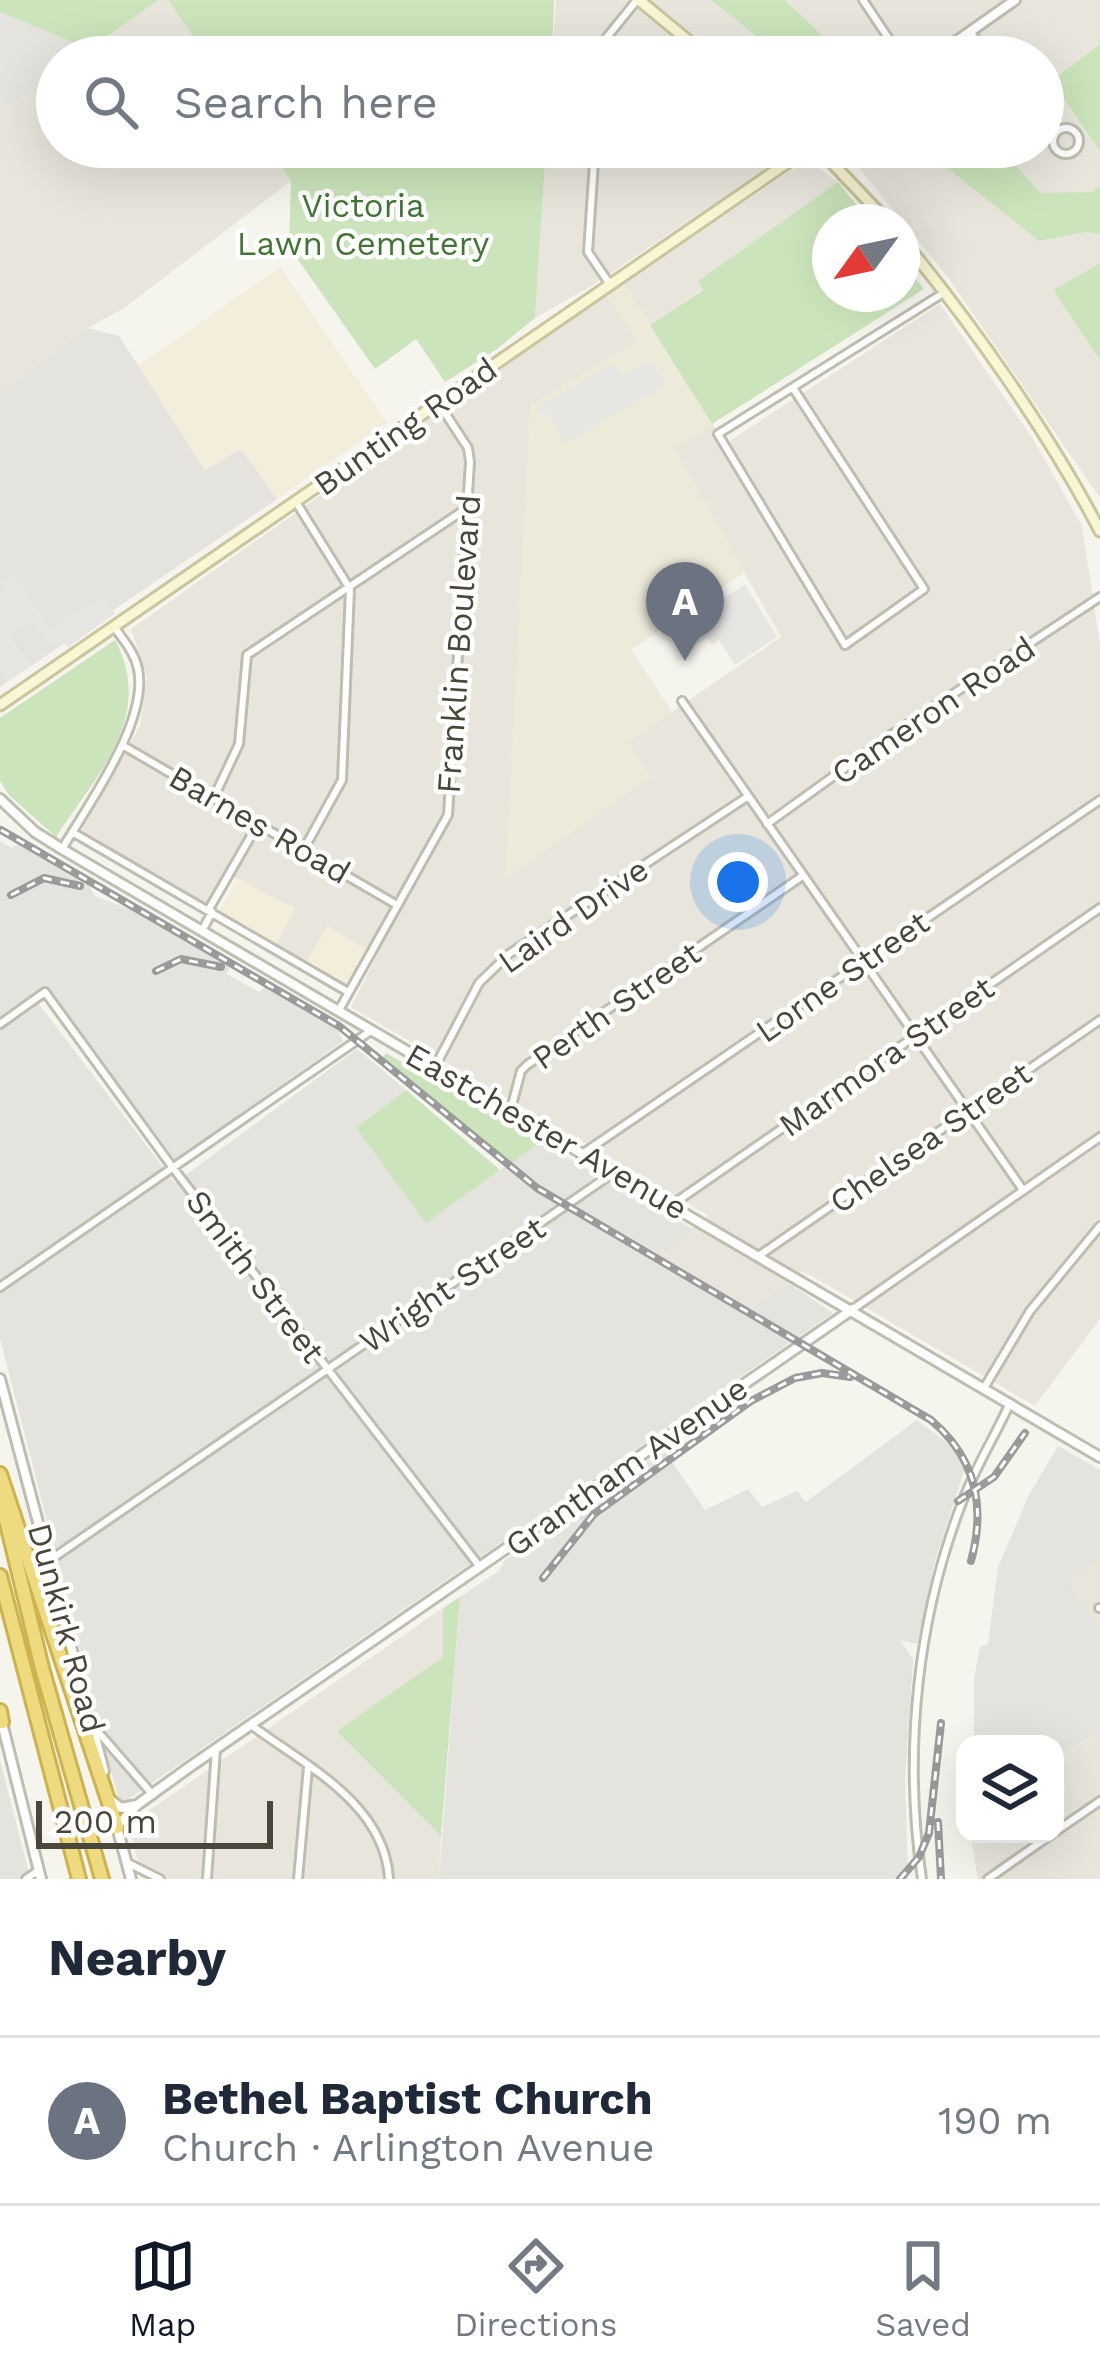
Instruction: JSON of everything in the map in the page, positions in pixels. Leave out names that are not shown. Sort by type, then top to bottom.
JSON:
[{"type":"highway","points":[[0,1474],[117,1827]]},
{"type":"highway","points":[[0,1495],[42,1668],[102,1879]]},
{"type":"highway","points":[[0,1576],[79,1879]]},
{"type":"main road","points":[[638,0],[682,36]]},
{"type":"main road","name":"Bunting Road","points":[[0,705],[782,168]]},
{"type":"main road","points":[[834,168],[870,204]]},
{"type":"main road","points":[[920,261],[1072,481],[1100,531]]},
{"type":"main road","points":[[1072,481],[1100,510]]},
{"type":"street","points":[[608,36],[638,0]]},
{"type":"street","points":[[863,0],[888,36]]},
{"type":"street","points":[[963,36],[999,5],[1015,0]]},
{"type":"street","points":[[970,31],[973,36]]},
{"type":"street","points":[[1064,130],[1077,132],[1080,141],[1074,152],[1064,154]]},
{"type":"street","points":[[593,168],[588,252],[609,283]]},
{"type":"street","points":[[793,388],[924,589],[844,646],[718,434],[945,292]]},
{"type":"street","name":"Franklin Boulevard","points":[[339,1010],[448,814],[468,448],[438,402]]},
{"type":"street","points":[[296,502],[350,589],[342,781],[304,849]]},
{"type":"street","points":[[214,797],[239,744],[247,655],[467,508]]},
{"type":"street","name":"Cameron Road","points":[[767,824],[888,737],[1100,597]]},
{"type":"street","points":[[62,849],[122,745],[139,695],[135,657],[115,628]]},
{"type":"street","points":[[682,701],[1023,1190]]},
{"type":"street","name":"Barnes Road","points":[[122,745],[397,904]]},
{"type":"street","name":"Laird Drive","points":[[436,1066],[479,982],[509,954],[747,797]]},
{"type":"street","name":"Eastchester Avenue","points":[[0,799],[34,832],[62,849],[1100,1457]]},
{"type":"street","name":"Lorne Street","points":[[585,1152],[1100,800]]},
{"type":"street","points":[[203,929],[259,822]]},
{"type":"street","points":[[72,832],[348,992]]},
{"type":"street","name":"Perth Street","points":[[511,1109],[526,1065],[802,876]]},
{"type":"street","name":"Marmora Street","points":[[673,1204],[1100,908]]},
{"type":"street","name":"Smith Street","points":[[0,1024],[45,992],[173,1168],[480,1568]]},
{"type":"street","name":"Chelsea Street","points":[[760,1255],[1100,1020]]},
{"type":"street","points":[[0,1287],[372,1029]]},
{"type":"street","name":"Grantham Avenue","points":[[117,1827],[137,1805],[1100,1137]]},
{"type":"street","name":"Wright Street","points":[[50,1560],[616,1172]]},
{"type":"street","points":[[984,1388],[1030,1311],[1100,1226]]},
{"type":"street","name":"Dunkirk Road","points":[[0,1378],[109,1797]]},
{"type":"street","points":[[922,1879],[912,1787],[923,1653],[963,1499],[1010,1403]]},
{"type":"street","points":[[1,1716],[40,1875],[26,1879]]},
{"type":"street","points":[[251,1725],[367,1816],[380,1839],[389,1879]]},
{"type":"street","points":[[94,1726],[153,1795]]},
{"type":"street","points":[[207,1879],[216,1750]]},
{"type":"street","points":[[298,1879],[308,1767]]},
{"type":"street","points":[[109,1797],[121,1808],[137,1805]]},
{"type":"street","points":[[1064,1826],[1100,1801]]},
{"type":"street","points":[[117,1827],[131,1879]]},
{"type":"street","points":[[988,1879],[1040,1843]]},
{"type":"street","points":[[126,1862],[160,1879]]},
{"type":"shaded area","points":[[159,0],[168,0],[193,36],[108,36]]},
{"type":"shaded area","points":[[556,0],[711,0],[756,36],[553,36]]},
{"type":"shaded area","points":[[785,0],[1100,0],[1100,44],[1064,72],[1064,36],[823,36]]},
{"type":"shaded area","points":[[0,12],[58,36],[36,36],[36,87],[0,112]]},
{"type":"shaded area","points":[[36,87],[36,168],[282,168],[291,181],[124,308],[88,328],[0,393],[0,112]]},
{"type":"shaded area","points":[[1064,100],[1100,151],[1100,186],[1092,192],[1040,194],[1018,168],[1064,168]]},
{"type":"shaded area","points":[[545,168],[767,168],[593,285],[535,318]]},
{"type":"shaded area","points":[[795,168],[818,168],[838,182],[699,281],[703,289],[650,325],[624,282]]},
{"type":"shaded area","points":[[859,168],[947,168],[1039,241],[1100,234],[1100,263],[1053,290],[1100,360],[1100,498],[920,243],[920,204],[888,204]]},
{"type":"shaded area","points":[[280,267],[387,423],[277,499],[241,449],[206,471],[138,366]]},
{"type":"shaded area","points":[[624,282],[712,424],[675,449],[745,572],[631,650],[672,712],[629,742],[650,777],[505,879],[530,405],[637,341],[606,294]]},
{"type":"shaded area","points":[[606,294],[638,341],[505,877],[650,777],[628,742],[781,637],[674,449],[712,424],[728,442],[940,304],[1033,439],[1082,526],[1100,646],[1100,1319],[1035,1406],[803,1271],[752,1310],[658,1256],[708,1215],[351,1007],[377,955],[369,951],[305,965],[275,946],[294,908],[226,873],[207,907],[79,834],[140,726],[147,677],[131,629]]},
{"type":"shaded area","points":[[88,328],[119,336],[205,470],[241,449],[277,499],[0,687],[0,393]]},
{"type":"shaded area","points":[[651,360],[665,385],[565,443],[547,411],[538,415],[535,409],[614,363],[622,376]]},
{"type":"shaded area","points":[[12,574],[51,629],[103,596],[115,614],[68,647],[62,640],[52,647],[32,621],[10,636],[31,666],[7,682],[0,672],[0,594],[5,590],[0,582]]},
{"type":"shaded area","points":[[745,584],[777,637],[735,665],[719,640],[713,645],[707,638],[681,652],[669,635]]},
{"type":"shaded area","points":[[0,841],[12,848],[19,844],[89,885],[95,896],[132,910],[230,966],[227,974],[259,992],[265,987],[337,1028],[343,1041],[175,1160],[43,988],[32,995],[175,1183],[357,1049],[406,1090],[356,1128],[426,1222],[540,1142],[693,1229],[659,1256],[752,1309],[788,1283],[833,1313],[120,1805],[0,1338]]},
{"type":"shaded area","points":[[238,878],[295,909],[275,946],[218,915]]},
{"type":"shaded area","points":[[327,926],[369,951],[346,989],[305,965]]},
{"type":"shaded area","points":[[917,1420],[950,1445],[965,1468],[935,1561],[917,1644],[900,1640],[913,1659],[905,1779],[908,1879],[439,1879],[460,1597],[664,1450],[705,1510],[748,1489],[762,1507],[797,1491],[806,1502]]},
{"type":"shaded area","points":[[1058,1446],[1100,1470],[1100,1557],[1069,1582],[1100,1627],[1100,1730],[1064,1754],[1064,1735],[974,1735],[974,1678],[980,1647],[988,1644],[998,1567],[1029,1495]]},
{"type":"shaded area","points":[[1100,1557],[1100,1627],[1069,1581]]},
{"type":"shaded area","points":[[443,1608],[443,1657],[338,1731],[441,1836],[439,1879],[143,1879],[128,1825]]},
{"type":"shaded area","points":[[1100,1730],[1100,1879],[978,1879],[972,1843],[1064,1843],[1064,1754]]},
{"type":"shaded area","points":[[0,1760],[29,1873],[19,1879],[0,1879]]},
{"type":"green space","points":[[0,0],[159,0],[108,36],[58,36],[0,12]]},
{"type":"green space","points":[[168,0],[554,0],[553,36],[193,36]]},
{"type":"green space","points":[[711,0],[785,0],[823,36],[756,36]]},
{"type":"green space","points":[[1100,44],[1100,151],[1064,100],[1064,71]]},
{"type":"green space","name":"Victoria Lawn Cemetery","points":[[282,168],[545,168],[535,318],[445,382],[416,339],[375,369],[289,247],[291,181]]},
{"type":"green space","points":[[947,168],[1018,168],[1040,193],[1092,192],[1100,186],[1100,234],[1039,241]]},
{"type":"green space","points":[[838,182],[856,204],[812,204],[812,312],[888,312],[712,424],[650,325],[703,290],[698,281]]},
{"type":"green space","points":[[1100,263],[1100,360],[1053,290]]},
{"type":"green space","points":[[115,640],[126,668],[125,720],[103,768],[56,837],[0,781],[0,718]]},
{"type":"green space","points":[[386,1053],[540,1142],[510,1164],[383,1057]]},
{"type":"green space","points":[[406,1090],[500,1170],[426,1223],[356,1128]]},
{"type":"green space","points":[[460,1597],[441,1836],[337,1731],[443,1657],[443,1608]]},
{"type":"railway","points":[[1,830],[339,1026],[537,1188],[931,1420],[958,1450],[973,1484],[977,1521],[971,1561]]},
{"type":"railway","points":[[11,895],[44,878],[80,886]]},
{"type":"railway","points":[[156,971],[181,959],[221,967]]},
{"type":"railway","points":[[543,1578],[594,1514],[751,1401],[795,1378],[822,1373],[850,1377]]},
{"type":"railway","points":[[958,1501],[994,1477],[1025,1433]]},
{"type":"railway","points":[[900,1879],[919,1857],[929,1833],[941,1723]]},
{"type":"railway","points":[[938,1822],[941,1879]]},
{"type":"place","name":"Bethel Baptist Church","points":[[685,661]]}]
